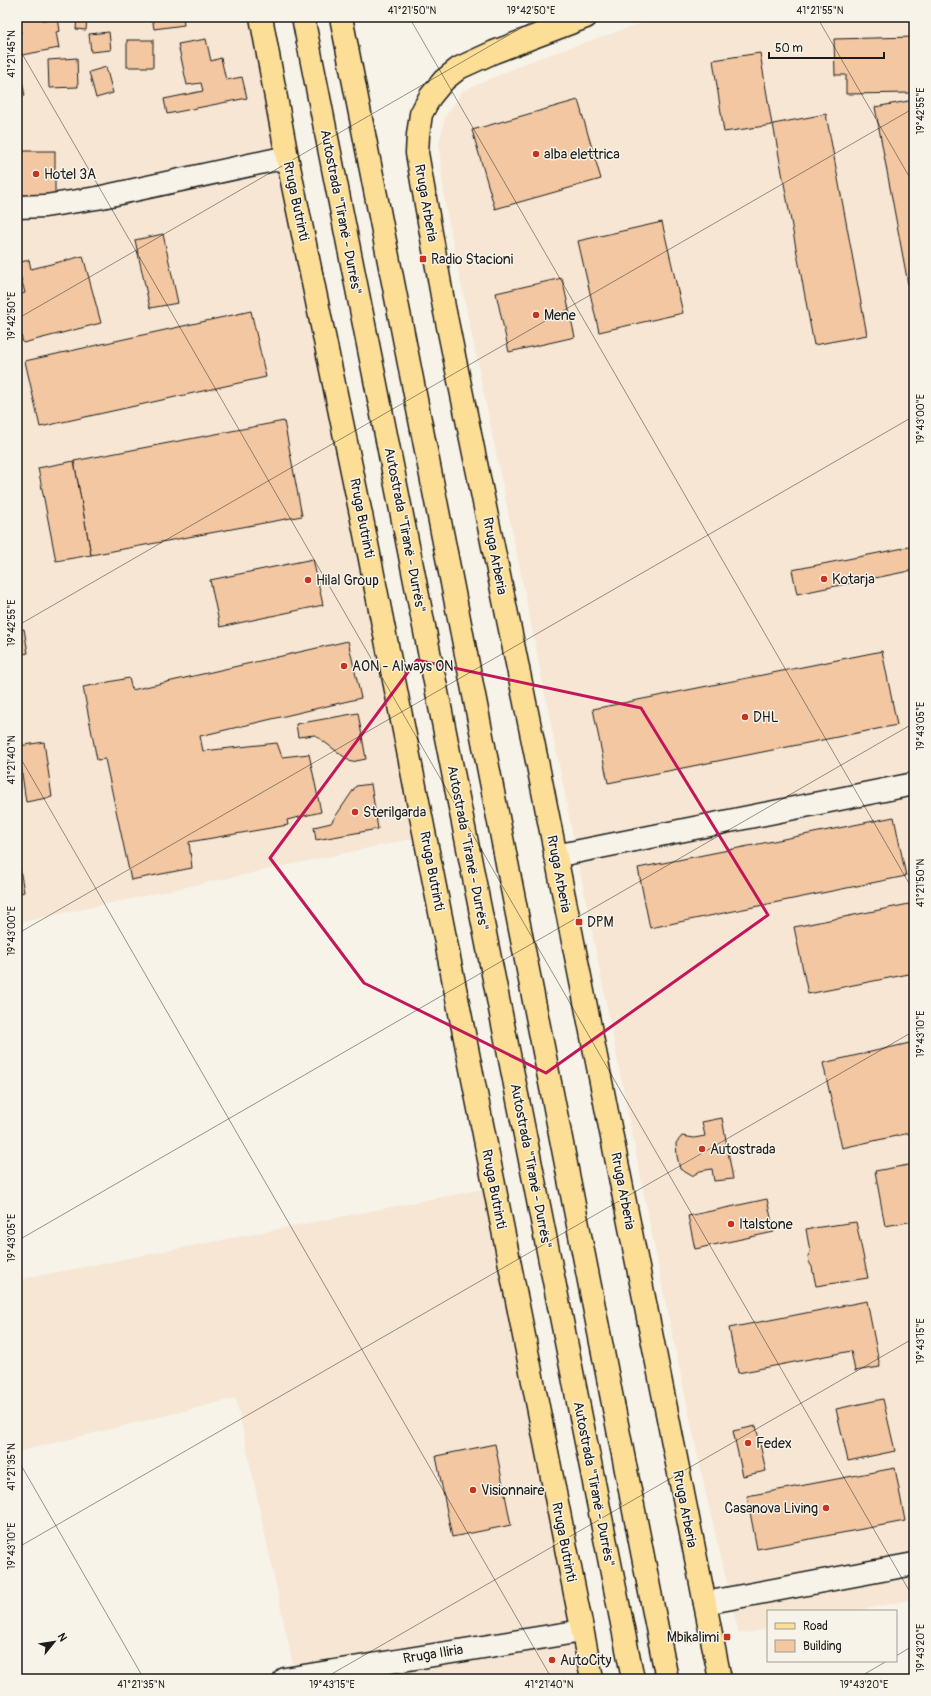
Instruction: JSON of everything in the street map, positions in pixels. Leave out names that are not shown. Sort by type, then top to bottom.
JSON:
[{"type":"main road","name":"Rruga Butrinti","points":[[260,17],[287,157],[364,529],[592,1679]]},
{"type":"main road","name":"Autostrada \"Tiranë - Durrës\"","points":[[303,17],[633,1679]]},
{"type":"main road","points":[[341,17],[667,1679]]},
{"type":"main road","name":"Rruga Arberia","points":[[586,17],[494,52],[459,68],[444,80],[430,97],[421,114],[417,153],[444,307],[556,856],[720,1679]]},
{"type":"street","points":[[17,207],[45,206],[97,198],[287,157]]},
{"type":"street","points":[[556,856],[914,784]]},
{"type":"street","points":[[704,1603],[914,1564]]},
{"type":"street","name":"Rruga Iliria","points":[[285,1679],[582,1631]]},
{"type":"highlighted area","points":[[417,660],[641,708],[768,915],[546,1073],[364,983],[270,858]]},
{"type":"shaded area","points":[[17,17],[261,17],[425,836],[17,923]]},
{"type":"shaded area","points":[[660,17],[914,17],[914,1599],[859,1610],[767,1610],[767,1629],[739,1634],[706,1494],[662,1285],[534,638],[445,204],[439,145],[445,117],[463,91],[531,61]]},
{"type":"shaded area","points":[[494,1187],[592,1679],[296,1679],[236,1398],[17,1452],[17,1280]]},
{"type":"building","points":[[18,17],[43,17],[43,20],[58,18],[60,31],[56,32],[59,48],[17,56],[17,33],[21,33]]},
{"type":"building","points":[[77,17],[87,17],[86,30],[76,29]]},
{"type":"building","points":[[94,17],[116,17],[116,18],[95,22]]},
{"type":"building","points":[[152,17],[183,17],[184,25],[154,29]]},
{"type":"building","points":[[109,32],[111,50],[91,52],[89,34]]},
{"type":"building","points":[[914,37],[914,93],[846,94],[846,75],[835,75],[834,39]]},
{"type":"building","points":[[206,39],[211,61],[221,58],[226,80],[242,77],[247,98],[167,114],[164,99],[203,91],[201,83],[187,85],[178,44]]},
{"type":"building","points":[[127,40],[153,40],[153,67],[127,67]]},
{"type":"building","points":[[760,53],[772,125],[724,132],[713,60]]},
{"type":"building","points":[[77,58],[78,87],[49,88],[48,60]]},
{"type":"building","points":[[106,67],[113,93],[96,98],[89,72]]},
{"type":"building","points":[[21,75],[25,96],[17,98],[17,76]]},
{"type":"building","name":"alba elettrica","points":[[578,100],[601,179],[495,209],[472,130]]},
{"type":"building","points":[[914,100],[914,316],[875,107]]},
{"type":"building","points":[[826,114],[867,335],[814,345],[773,124]]},
{"type":"building","name":"Hotel 3A","points":[[17,151],[55,151],[55,196],[17,196]]},
{"type":"building","points":[[662,222],[683,313],[599,332],[578,241]]},
{"type":"building","points":[[163,234],[178,303],[150,308],[135,240]]},
{"type":"building","points":[[83,256],[101,323],[23,343],[17,318],[17,295],[25,293],[17,263],[29,260],[31,269]]},
{"type":"building","name":"Mene","points":[[562,278],[575,337],[509,352],[496,293]]},
{"type":"building","points":[[251,311],[266,377],[40,427],[25,361]]},
{"type":"building","points":[[284,421],[302,516],[91,555],[74,461]]},
{"type":"building","points":[[74,461],[91,555],[56,561],[38,468]]},
{"type":"building","points":[[914,546],[914,570],[797,594],[792,570]]},
{"type":"building","points":[[313,559],[323,605],[220,627],[210,580]]},
{"type":"building","points":[[24,629],[28,653],[17,655],[17,630]]},
{"type":"building","points":[[348,641],[361,698],[200,736],[203,751],[277,743],[282,757],[309,754],[321,812],[287,820],[288,825],[189,842],[192,868],[131,880],[105,759],[97,760],[83,687],[129,678],[132,690]]},
{"type":"building","name":"DHL","points":[[882,651],[897,725],[608,783],[593,709]]},
{"type":"building","points":[[358,713],[366,759],[351,762],[315,735],[298,737],[296,724]]},
{"type":"building","points":[[44,742],[52,797],[26,802],[18,746]]},
{"type":"building","points":[[371,784],[378,829],[316,840],[314,827],[331,823],[356,786]]},
{"type":"building","points":[[894,817],[906,876],[650,928],[638,868]]},
{"type":"building","points":[[17,852],[24,892],[17,894]]},
{"type":"building","points":[[914,903],[914,973],[808,994],[794,927]]},
{"type":"building","points":[[914,1042],[914,1132],[842,1148],[823,1063]]},
{"type":"building","name":"Autostrada","points":[[722,1118],[733,1179],[714,1181],[712,1169],[700,1171],[692,1176],[680,1169],[676,1143],[682,1136],[694,1138],[705,1136],[702,1122]]},
{"type":"building","points":[[914,1164],[914,1221],[885,1226],[875,1171]]},
{"type":"building","name":"Italstone","points":[[767,1199],[774,1232],[695,1249],[688,1216]]},
{"type":"building","points":[[856,1222],[868,1278],[816,1286],[812,1267],[809,1262],[808,1256],[810,1252],[806,1229]]},
{"type":"building","points":[[867,1301],[880,1367],[855,1371],[851,1351],[738,1373],[729,1328]]},
{"type":"building","points":[[883,1399],[895,1451],[848,1461],[836,1409]]},
{"type":"building","name":"Fedex","points":[[756,1426],[766,1471],[743,1476],[733,1431]]},
{"type":"building","name":"Visionnaire","points":[[495,1444],[511,1525],[452,1537],[436,1456]]},
{"type":"building","name":"Casanova Living","points":[[895,1468],[905,1521],[757,1549],[747,1496]]},
{"type":"place","name":"alba elettrica","points":[[536,154]]},
{"type":"place","name":"Hotel 3A","points":[[36,174]]},
{"type":"place","name":"Radio Stacioni","points":[[423,259]]},
{"type":"place","name":"Mene","points":[[536,315]]},
{"type":"place","name":"Kotarja","points":[[824,579]]},
{"type":"place","name":"Hilal Group","points":[[308,580]]},
{"type":"place","name":"AON - Always ON","points":[[344,666]]},
{"type":"place","name":"DHL","points":[[745,717]]},
{"type":"place","name":"Sterilgarda","points":[[355,812]]},
{"type":"place","name":"DPM","points":[[579,922]]},
{"type":"place","name":"Autostrada","points":[[702,1149]]},
{"type":"place","name":"Italstone","points":[[731,1224]]},
{"type":"place","name":"Fedex","points":[[748,1443]]},
{"type":"place","name":"Visionnaire","points":[[473,1490]]},
{"type":"place","name":"Casanova Living","points":[[826,1508]]},
{"type":"place","name":"Mbikalimi","points":[[727,1637]]},
{"type":"place","name":"AutoCity","points":[[552,1660]]}]
